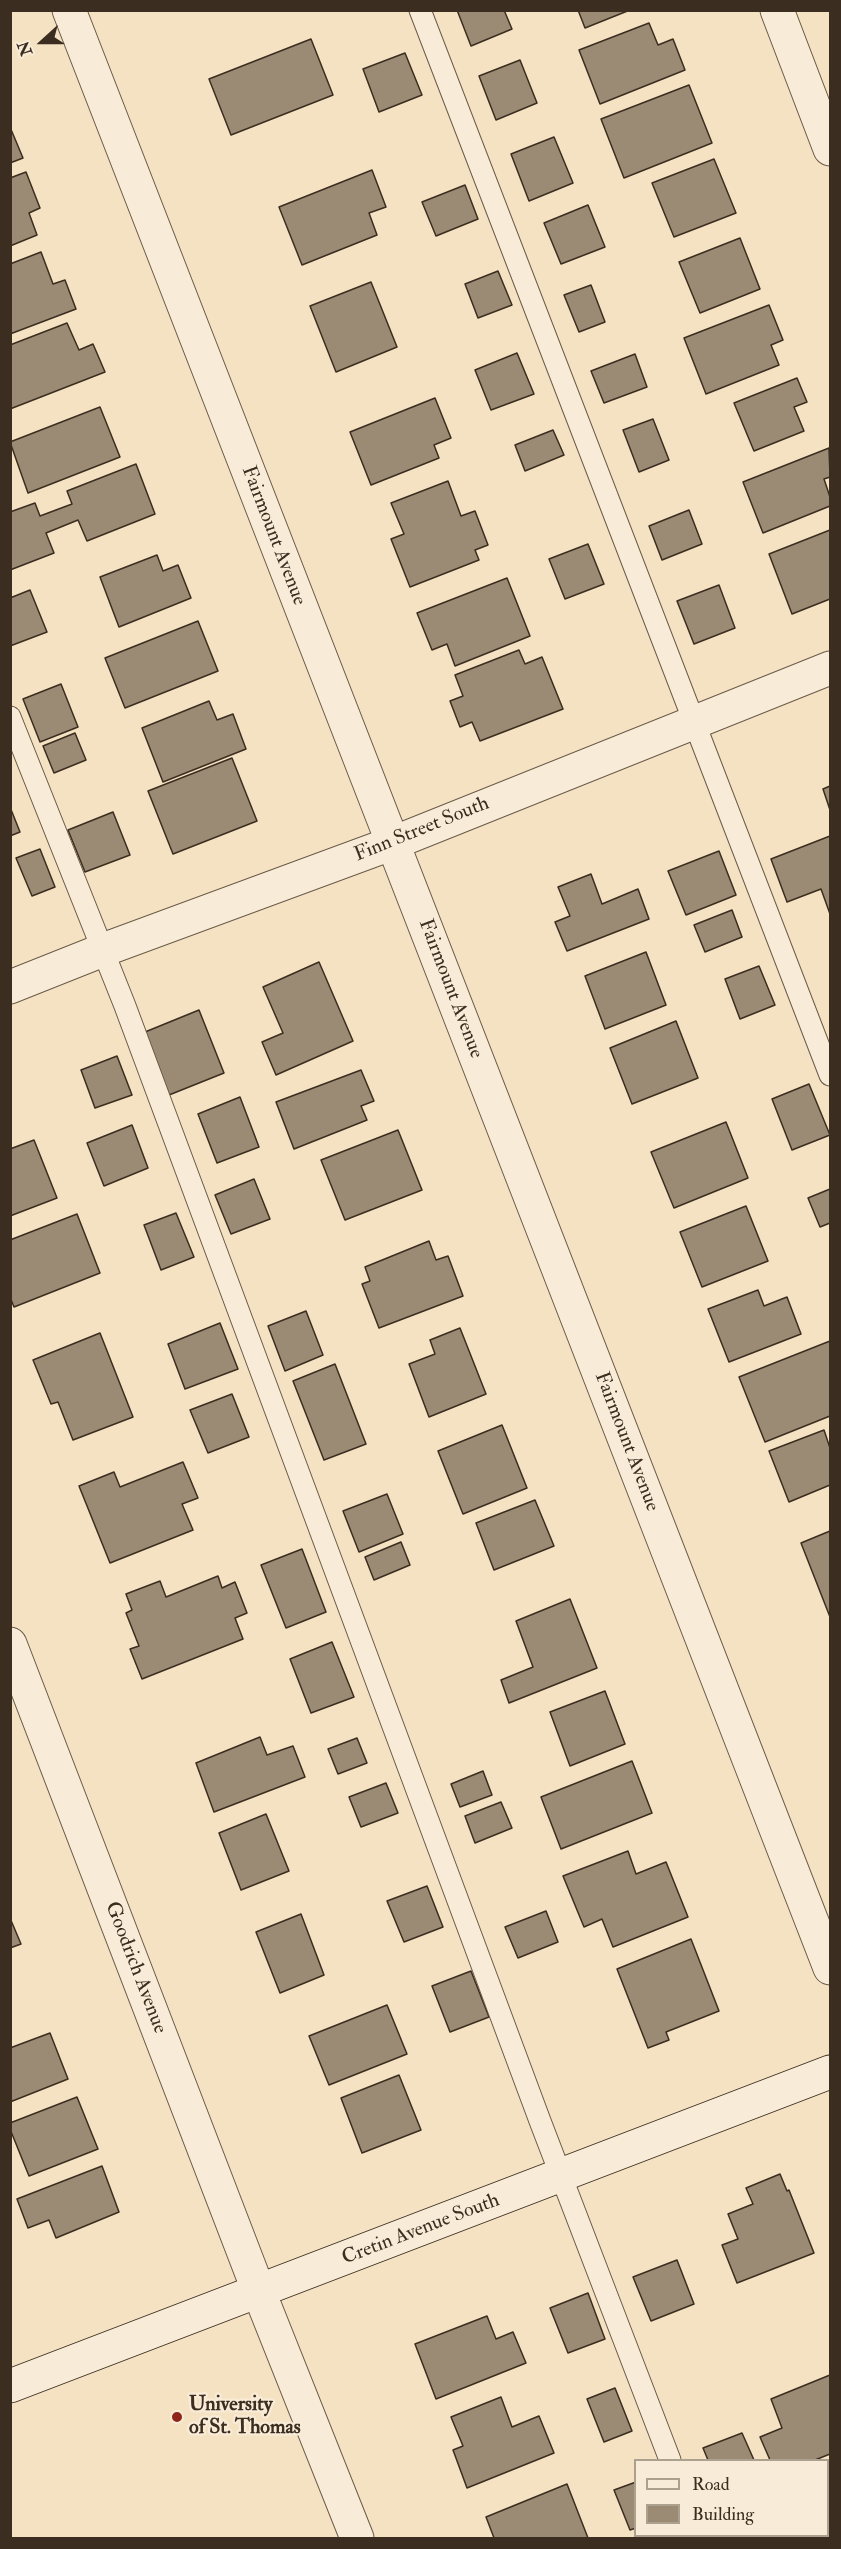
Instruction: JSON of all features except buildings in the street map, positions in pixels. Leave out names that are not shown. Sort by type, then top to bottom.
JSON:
[{"type":"street","name":"Fairmount Avenue","points":[[69,10],[831,1968]]},
{"type":"street","points":[[777,10],[831,149]]},
{"type":"street","name":"Finn Street South","points":[[10,987],[103,950],[393,843],[831,668]]},
{"type":"street","name":"Goodrich Avenue","points":[[10,1644],[259,2292],[357,2538]]},
{"type":"street","name":"Cretin Avenue South","points":[[10,2386],[831,2072]]},
{"type":"lane","points":[[420,10],[831,1075]]},
{"type":"lane","points":[[10,717],[103,950],[561,2176],[670,2459]]},
{"type":"place","name":"University of St. Thomas","points":[[177,2417]]}]
